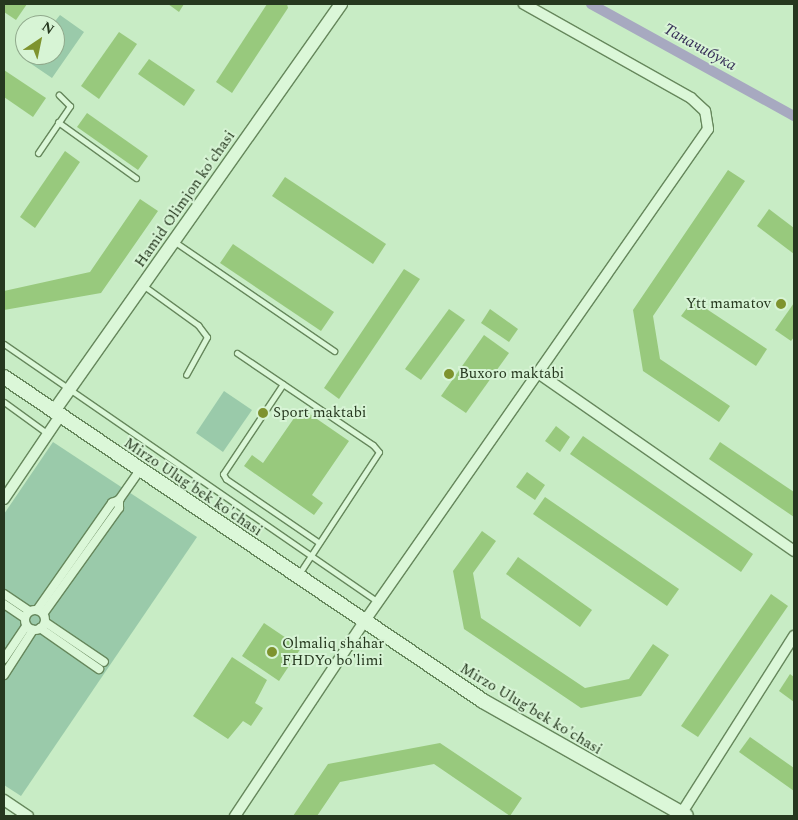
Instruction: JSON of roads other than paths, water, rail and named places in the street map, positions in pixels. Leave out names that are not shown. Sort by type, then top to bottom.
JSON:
[{"type":"main road","name":"Mirzo Ulug'bek ko'chasi","points":[[4,377],[139,471],[364,622]]},
{"type":"main road","name":"Mirzo Ulug‘bek ko'chasi","points":[[364,622],[483,701],[683,815]]},
{"type":"street","name":"Hamid Olimjon ko'chasi","points":[[57,414],[69,390],[341,4]]},
{"type":"street","points":[[234,816],[364,622],[708,128],[709,119],[706,111],[691,98],[524,4]]},
{"type":"street","points":[[538,373],[794,551]]},
{"type":"street","points":[[4,499],[48,434],[57,414]]},
{"type":"street","points":[[4,659],[119,508],[119,500],[139,471]]},
{"type":"street","points":[[4,594],[99,669]]},
{"type":"street","points":[[4,604],[35,620],[104,662]]},
{"type":"street","points":[[4,675],[35,620]]},
{"type":"street","points":[[683,815],[794,636]]},
{"type":"street","points":[[4,800],[28,816]]},
{"type":"lane","points":[[38,153],[70,103],[60,94]]},
{"type":"lane","points":[[58,122],[136,178]]},
{"type":"lane","points":[[174,242],[334,350]]},
{"type":"lane","points":[[143,286],[198,325],[207,337],[186,375]]},
{"type":"lane","points":[[4,344],[378,603]]},
{"type":"lane","points":[[237,353],[379,452],[318,542],[297,577]]},
{"type":"lane","points":[[284,384],[223,474],[226,479],[318,542]]},
{"type":"lane","points":[[4,402],[48,434]]},
{"type":"waterway","name":"Таначибука","points":[[591,4],[794,116]]},
{"type":"place","name":"Ytt mamatov","points":[[781,304]]},
{"type":"place","name":"Buxoro maktabi","points":[[449,374]]},
{"type":"place","name":"Sport maktabi","points":[[263,413]]},
{"type":"place","name":"Olmaliq shahar FHDYo bo'limi","points":[[272,652]]}]
